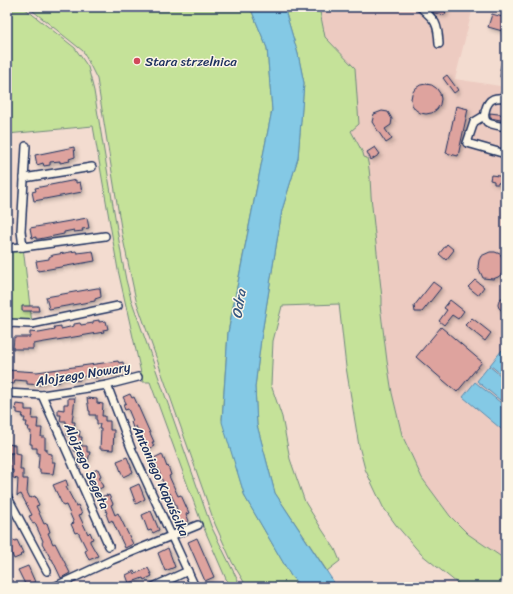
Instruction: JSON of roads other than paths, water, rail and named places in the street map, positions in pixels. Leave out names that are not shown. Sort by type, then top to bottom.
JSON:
[{"type":"street","points":[[420,7],[436,23],[439,32],[439,44]]},
{"type":"street","points":[[506,98],[494,98],[490,101],[484,116],[486,121],[489,123],[506,127]]},
{"type":"street","points":[[484,116],[474,122],[467,143],[506,153]]},
{"type":"street","points":[[22,247],[21,231],[26,146]]},
{"type":"street","points":[[24,178],[92,167]]},
{"type":"street","points":[[7,248],[105,236]]},
{"type":"street","points":[[7,323],[32,324],[118,306]]},
{"type":"street","name":"Alojzego Nowary","points":[[7,393],[42,395],[107,385],[138,377]]},
{"type":"street","name":"Antoniego Kapuścika","points":[[107,385],[132,448],[195,587]]},
{"type":"street","name":"Alojzego Segeta","points":[[42,395],[109,546]]},
{"type":"street","points":[[7,496],[47,571]]},
{"type":"street","points":[[54,587],[198,525]]},
{"type":"street","points":[[153,587],[188,571]]},
{"type":"water","name":"Odra","points":[[250,7],[284,7],[298,54],[304,83],[298,158],[282,210],[261,339],[255,387],[257,425],[275,493],[337,587],[301,587],[291,576],[245,497],[222,422],[228,333],[272,110],[267,48]]},
{"type":"water","points":[[502,350],[506,353],[506,378],[490,365]]},
{"type":"water","points":[[489,366],[506,380],[506,405],[477,381]]},
{"type":"water","points":[[475,382],[506,407],[506,433],[463,397]]},
{"type":"place","name":"Stara strzelnica","points":[[137,61]]}]
